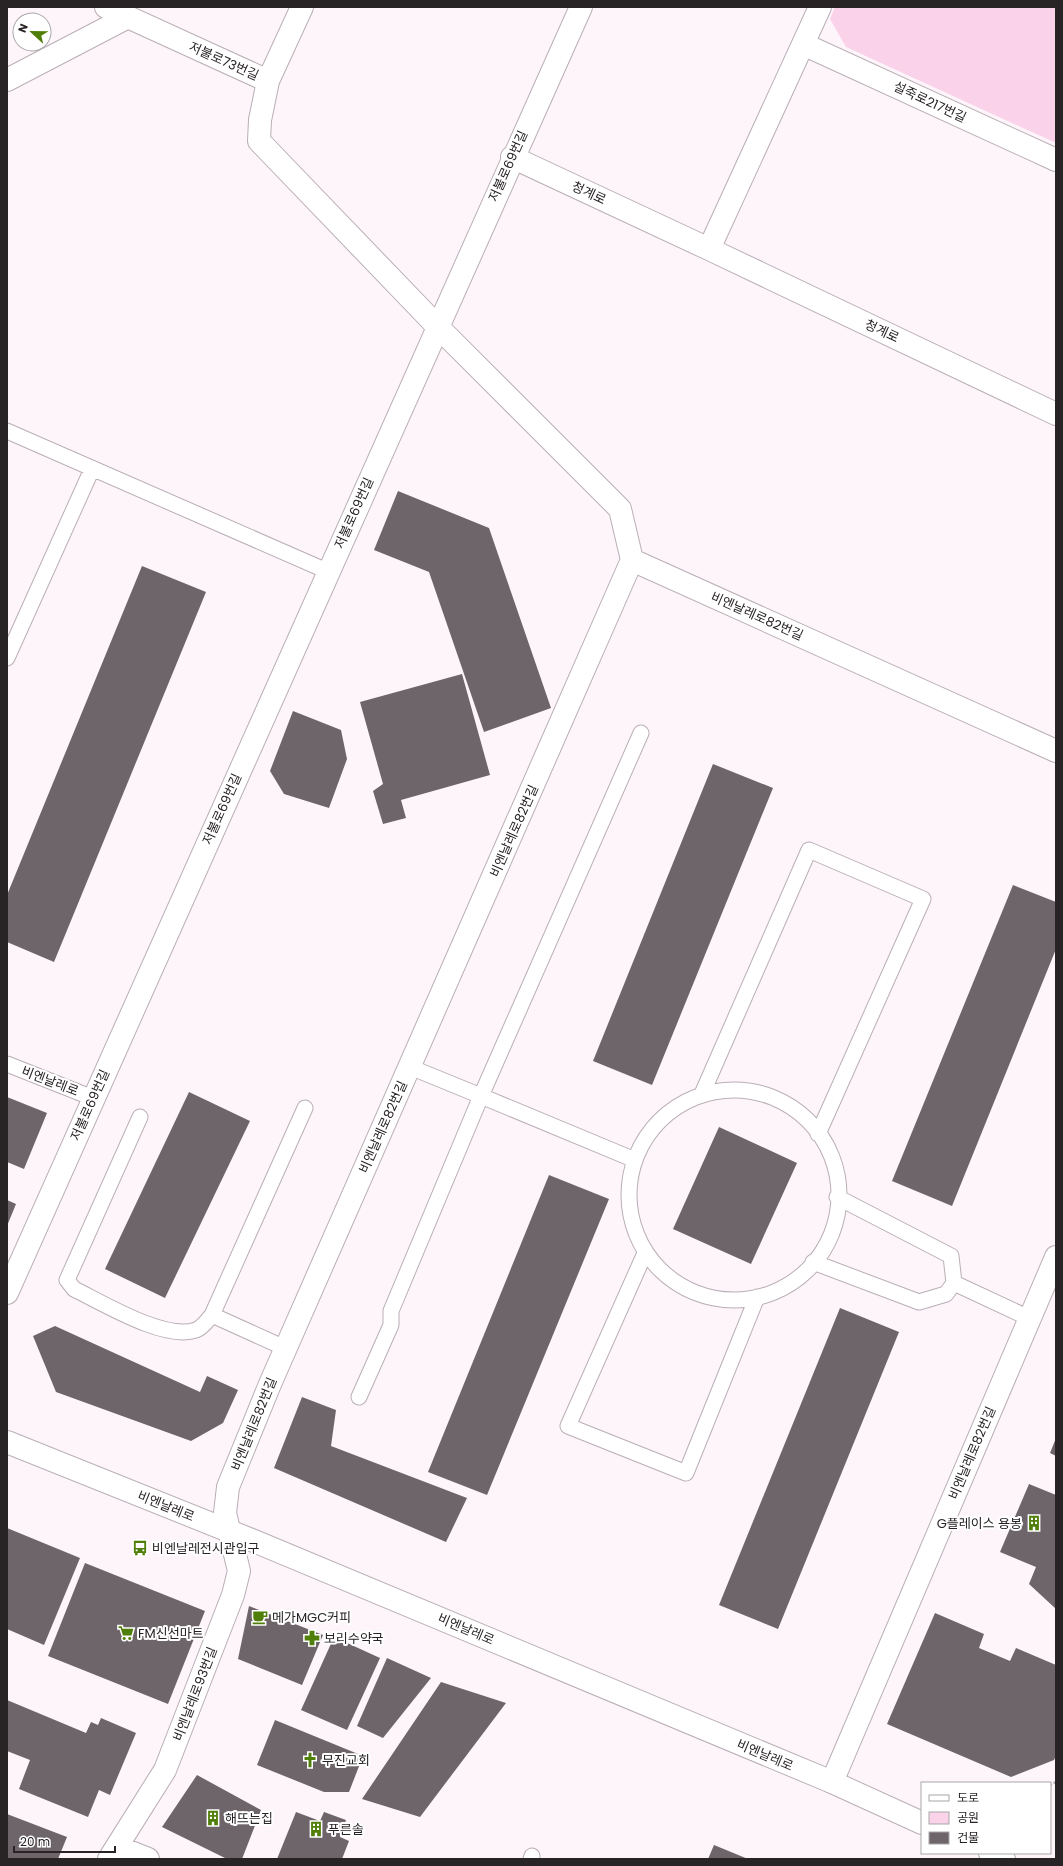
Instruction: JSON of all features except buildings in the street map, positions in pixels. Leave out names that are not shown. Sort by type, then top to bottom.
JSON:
[{"type":"street","name":"저불로73번길","points":[[106,7],[268,81],[302,7]]},
{"type":"street","name":"저불로69번길","points":[[7,1293],[93,1098],[133,1012],[327,571],[580,7]]},
{"type":"street","points":[[709,249],[820,7]]},
{"type":"street","points":[[7,80],[128,17]]},
{"type":"street","name":"설죽로217번길","points":[[803,44],[1056,160]]},
{"type":"street","points":[[268,81],[260,120],[259,141],[438,326],[620,509],[632,560]]},
{"type":"street","name":"청계로","points":[[512,157],[1056,414]]},
{"type":"street","name":"비엔날레로82번길","points":[[230,1531],[225,1513],[228,1487],[285,1348],[632,560],[1056,751]]},
{"type":"street","name":"비엔날레로82번길","points":[[832,1782],[1056,1257]]},
{"type":"street","name":"비엔날레로","points":[[7,1442],[230,1531],[832,1782],[921,1823]]},
{"type":"street","name":"비엔날레로93번길","points":[[148,1859],[113,1853],[165,1770],[233,1595],[239,1571],[230,1531]]},
{"type":"street","points":[[992,1854],[1004,1859]]},
{"type":"lane","points":[[7,431],[327,571]]},
{"type":"lane","points":[[7,658],[92,469]]},
{"type":"lane","points":[[359,1397],[391,1325],[391,1310],[481,1096],[641,733]]},
{"type":"lane","points":[[702,1094],[809,850],[923,899],[818,1134]]},
{"type":"lane","name":"비엔날레로","points":[[7,1064],[93,1098]]},
{"type":"lane","points":[[410,1067],[635,1160]]},
{"type":"lane","points":[[735,1090],[770,1096],[802,1114],[825,1143],[838,1177],[838,1213],[825,1248],[802,1276],[770,1295],[734,1301],[698,1295],[666,1277],[645,1253],[632,1224],[629,1191],[635,1160],[650,1131],[673,1109],[702,1094],[735,1090]]},
{"type":"lane","points":[[140,1117],[67,1280],[74,1289],[155,1328],[181,1332],[198,1330],[212,1315],[305,1108]]},
{"type":"lane","points":[[813,1262],[919,1302],[946,1294],[954,1283],[951,1256],[838,1197]]},
{"type":"lane","points":[[645,1253],[568,1426],[686,1473],[757,1297]]},
{"type":"lane","points":[[954,1283],[1029,1318]]},
{"type":"lane","points":[[212,1315],[285,1348]]},
{"type":"green space","points":[[835,7],[1056,7],[1056,143],[846,47],[830,19]]},
{"type":"place","name":"G플레이스 용봉","points":[[1034,1523]]},
{"type":"place","name":"비엔날레전시관입구","points":[[140,1548]]},
{"type":"place","name":"메가MGC커피","points":[[260,1617]]},
{"type":"place","name":"FM신선마트","points":[[126,1633]]},
{"type":"place","name":"보리수약국","points":[[312,1638]]},
{"type":"place","name":"무진교회","points":[[310,1760]]},
{"type":"place","name":"해뜨는집","points":[[213,1818]]},
{"type":"place","name":"푸른솔","points":[[316,1829]]}]
